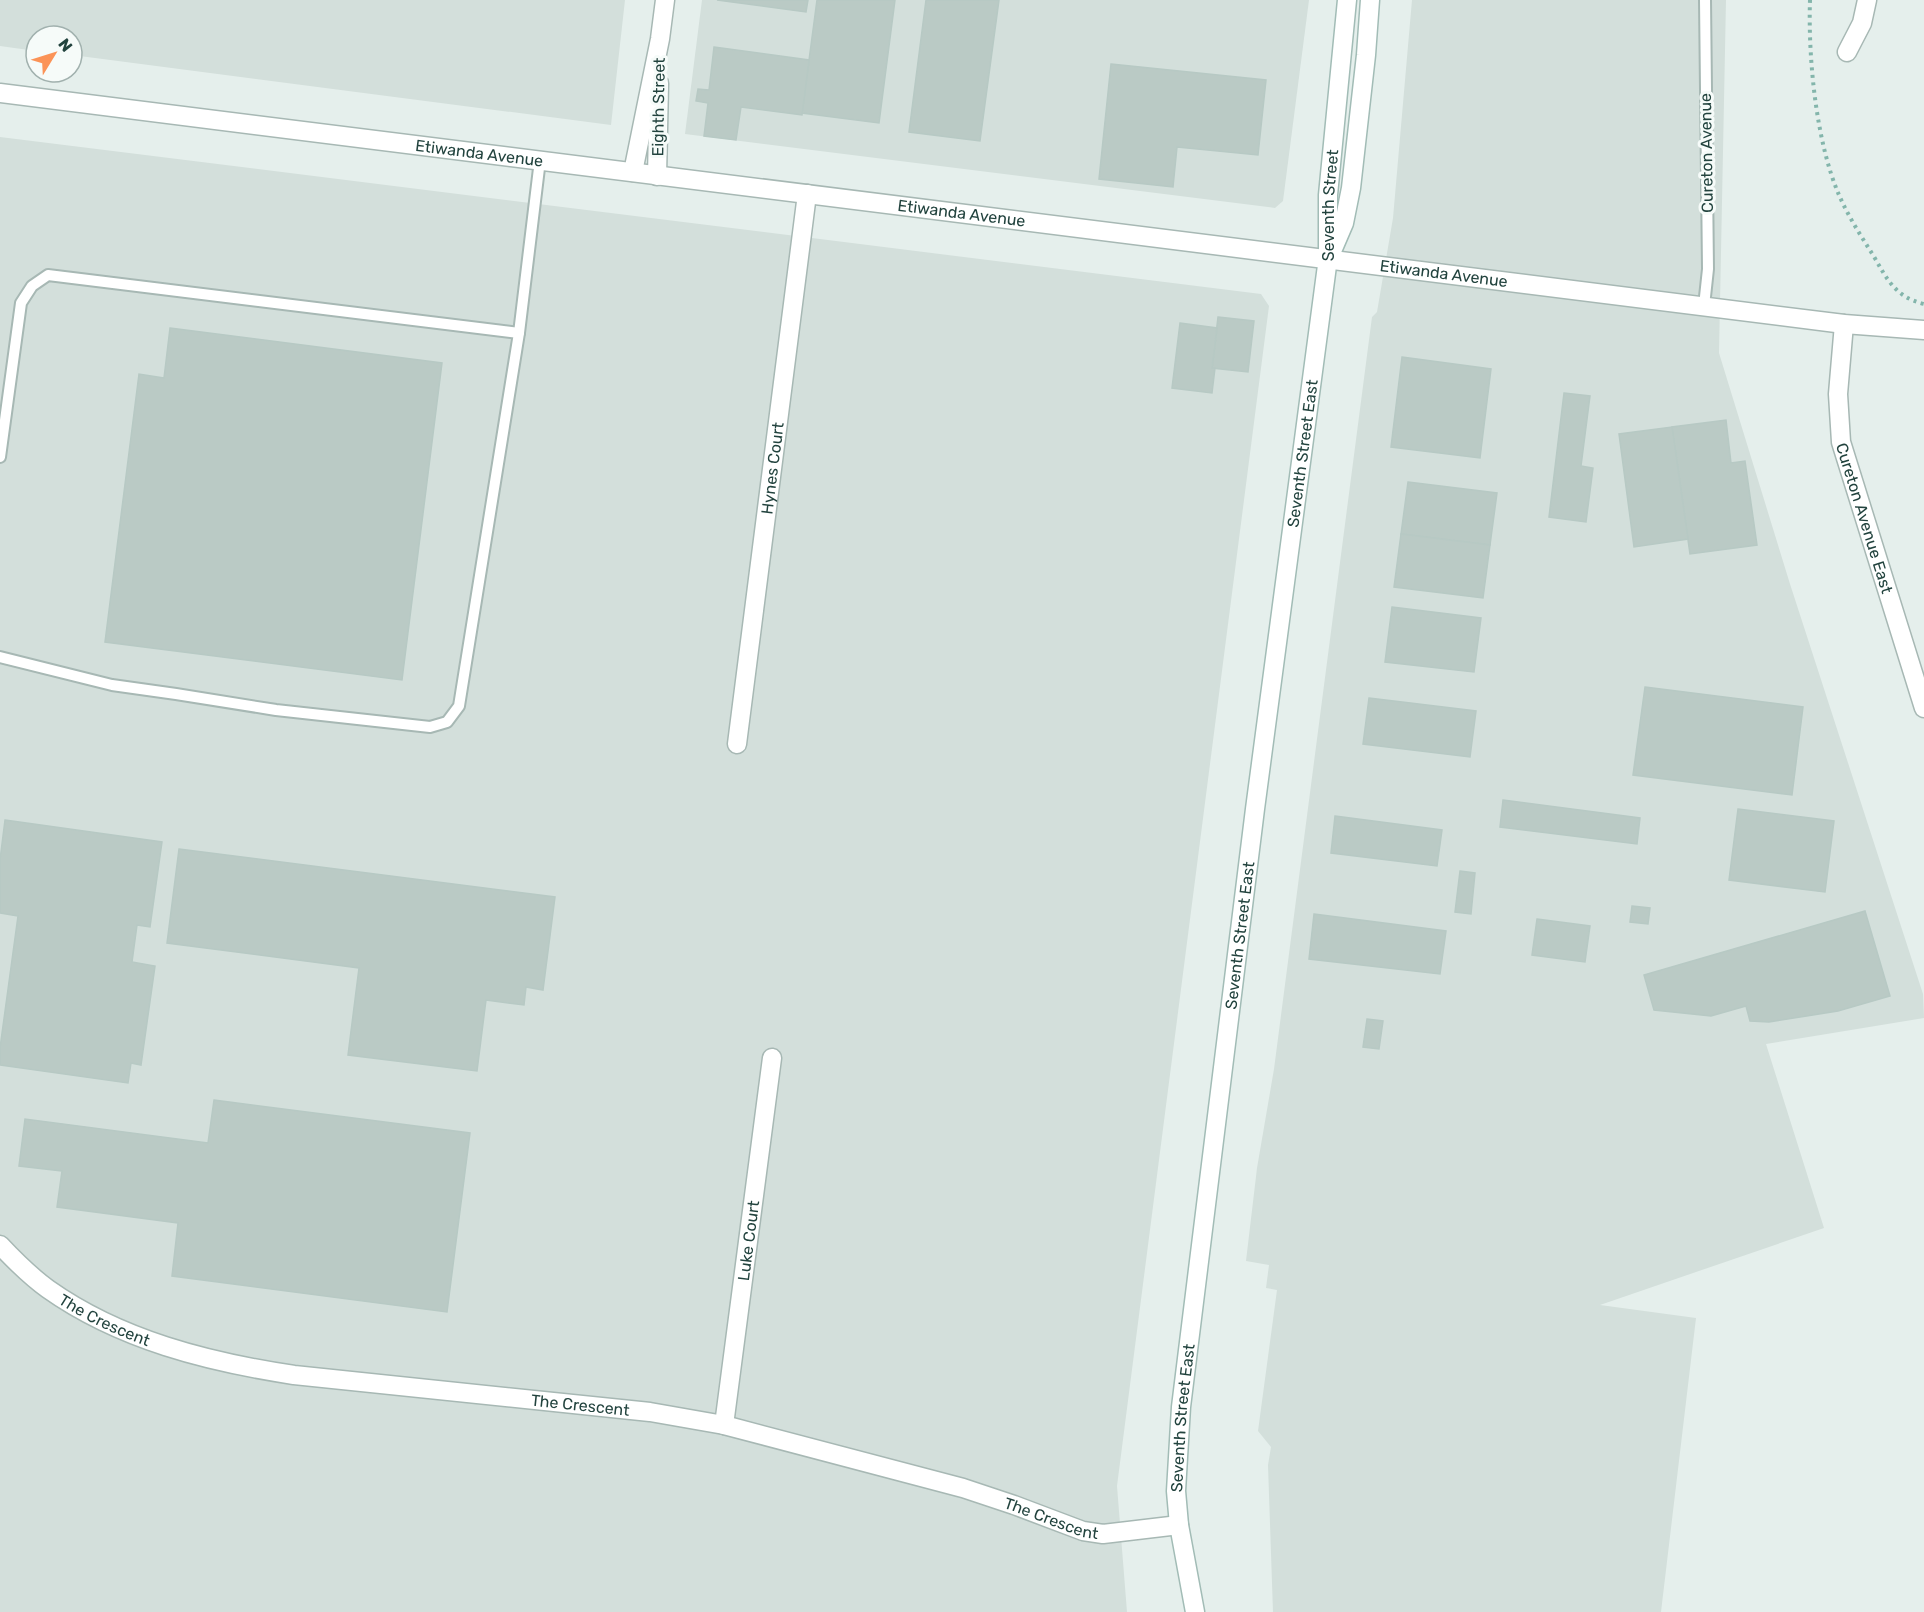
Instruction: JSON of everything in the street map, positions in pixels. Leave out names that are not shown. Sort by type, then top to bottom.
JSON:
[{"type":"street","name":"Eighth Street","points":[[633,172],[660,39],[665,0]]},
{"type":"street","name":"Seventh Street","points":[[1328,258],[1328,195],[1347,0]]},
{"type":"street","name":"Seventh Street","points":[[1328,258],[1344,223],[1350,195],[1370,0]]},
{"type":"street","points":[[1847,52],[1862,23],[1867,0]]},
{"type":"street","name":"Eighth Street","points":[[657,176],[660,39]]},
{"type":"street","name":"Etiwanda Avenue","points":[[0,93],[1844,324],[1924,330]]},
{"type":"street","name":"Hynes Court","points":[[737,744],[807,194]]},
{"type":"street","name":"Seventh Street East","points":[[1195,1612],[1179,1526],[1176,1491],[1181,1407],[1255,809],[1328,258]]},
{"type":"street","name":"Cureton Avenue East","points":[[1844,324],[1838,394],[1841,442],[1924,708]]},
{"type":"street","name":"Luke Court","points":[[724,1425],[772,1058]]},
{"type":"street","name":"The Crescent","points":[[0,1245],[23,1270],[48,1289],[84,1311],[126,1331],[178,1351],[237,1366],[294,1375],[639,1410],[724,1425],[963,1488],[1083,1531],[1103,1534],[1179,1526]]},
{"type":"lane","name":"Cureton Avenue","points":[[1704,306],[1708,269],[1705,0]]},
{"type":"lane","points":[[0,657],[112,685],[276,710],[430,727],[447,722],[459,706],[519,333],[540,160]]},
{"type":"lane","points":[[0,457],[21,303],[32,286],[48,275],[519,333]]},
{"type":"path","points":[[1809,0],[1815,99],[1825,152],[1839,195],[1894,288],[1911,300],[1924,304]]},
{"type":"shaded area","points":[[0,0],[625,0],[611,125],[84,57],[84,24],[24,24],[24,49],[0,46]]},
{"type":"shaded area","points":[[702,0],[1309,0],[1283,201],[1275,208],[685,134]]},
{"type":"shaded area","points":[[1412,0],[1726,0],[1719,353],[1790,584],[1923,994],[1924,1018],[1766,1044],[1824,1228],[1600,1305],[1696,1318],[1661,1612],[1273,1612],[1268,1465],[1271,1447],[1258,1431],[1277,1290],[1266,1288],[1269,1265],[1246,1261],[1257,1168],[1274,1069],[1372,317],[1377,312],[1393,218]]},
{"type":"shaded area","points":[[0,137],[1261,294],[1269,306],[1117,1486],[1127,1612],[0,1612]]},
{"type":"building","points":[[717,0],[808,0],[806,12]]},
{"type":"building","points":[[817,0],[895,0],[879,123],[802,113]]},
{"type":"building","points":[[926,0],[999,0],[980,141],[909,132]]},
{"type":"building","points":[[714,47],[809,60],[802,115],[741,107],[736,140],[704,136],[708,103],[696,101],[698,89],[709,90]]},
{"type":"building","points":[[1111,64],[1266,80],[1258,155],[1177,147],[1173,187],[1099,179]]},
{"type":"building","points":[[1218,317],[1254,321],[1248,372],[1212,368]]},
{"type":"building","points":[[1180,323],[1217,328],[1212,368],[1215,368],[1212,393],[1172,388]]},
{"type":"building","points":[[170,328],[442,363],[402,680],[105,642],[139,374],[164,378]]},
{"type":"building","points":[[1402,357],[1491,369],[1480,458],[1391,447]]},
{"type":"building","points":[[1564,393],[1590,396],[1581,466],[1593,468],[1586,522],[1549,517]]},
{"type":"building","points":[[1726,420],[1731,463],[1745,461],[1757,545],[1690,554],[1672,427]]},
{"type":"building","points":[[1672,427],[1688,539],[1634,547],[1619,434]]},
{"type":"building","points":[[1408,482],[1497,493],[1490,545],[1401,534]]},
{"type":"building","points":[[1401,534],[1490,545],[1483,598],[1394,587]]},
{"type":"building","points":[[1392,607],[1481,618],[1474,672],[1385,662]]},
{"type":"building","points":[[1645,687],[1803,707],[1792,795],[1633,775]]},
{"type":"building","points":[[1369,698],[1476,711],[1470,757],[1363,744]]},
{"type":"building","points":[[1503,800],[1640,818],[1637,844],[1500,827]]},
{"type":"building","points":[[1738,809],[1834,821],[1825,892],[1729,880]]},
{"type":"building","points":[[1335,816],[1442,830],[1437,866],[1331,853]]},
{"type":"building","points":[[5,820],[162,842],[150,927],[137,925],[132,962],[155,966],[141,1065],[131,1063],[128,1083],[0,1065],[0,1048],[18,916],[0,913],[0,860]]},
{"type":"building","points":[[179,849],[555,897],[543,990],[526,987],[524,1005],[486,1000],[477,1071],[348,1055],[359,968],[167,943]]},
{"type":"building","points":[[1460,871],[1475,873],[1471,914],[1455,912]]},
{"type":"building","points":[[1632,906],[1650,908],[1648,924],[1630,922]]},
{"type":"building","points":[[1865,911],[1890,996],[1838,1011],[1769,1022],[1750,1021],[1746,1006],[1711,1016],[1654,1010],[1644,975]]},
{"type":"building","points":[[1314,914],[1446,931],[1440,974],[1309,959]]},
{"type":"building","points":[[1537,919],[1590,926],[1585,962],[1532,955]]},
{"type":"building","points":[[1367,1019],[1383,1021],[1379,1049],[1363,1047]]},
{"type":"building","points":[[214,1100],[470,1133],[447,1312],[172,1276],[178,1223],[57,1207],[62,1171],[19,1166],[25,1119],[208,1143]]}]
